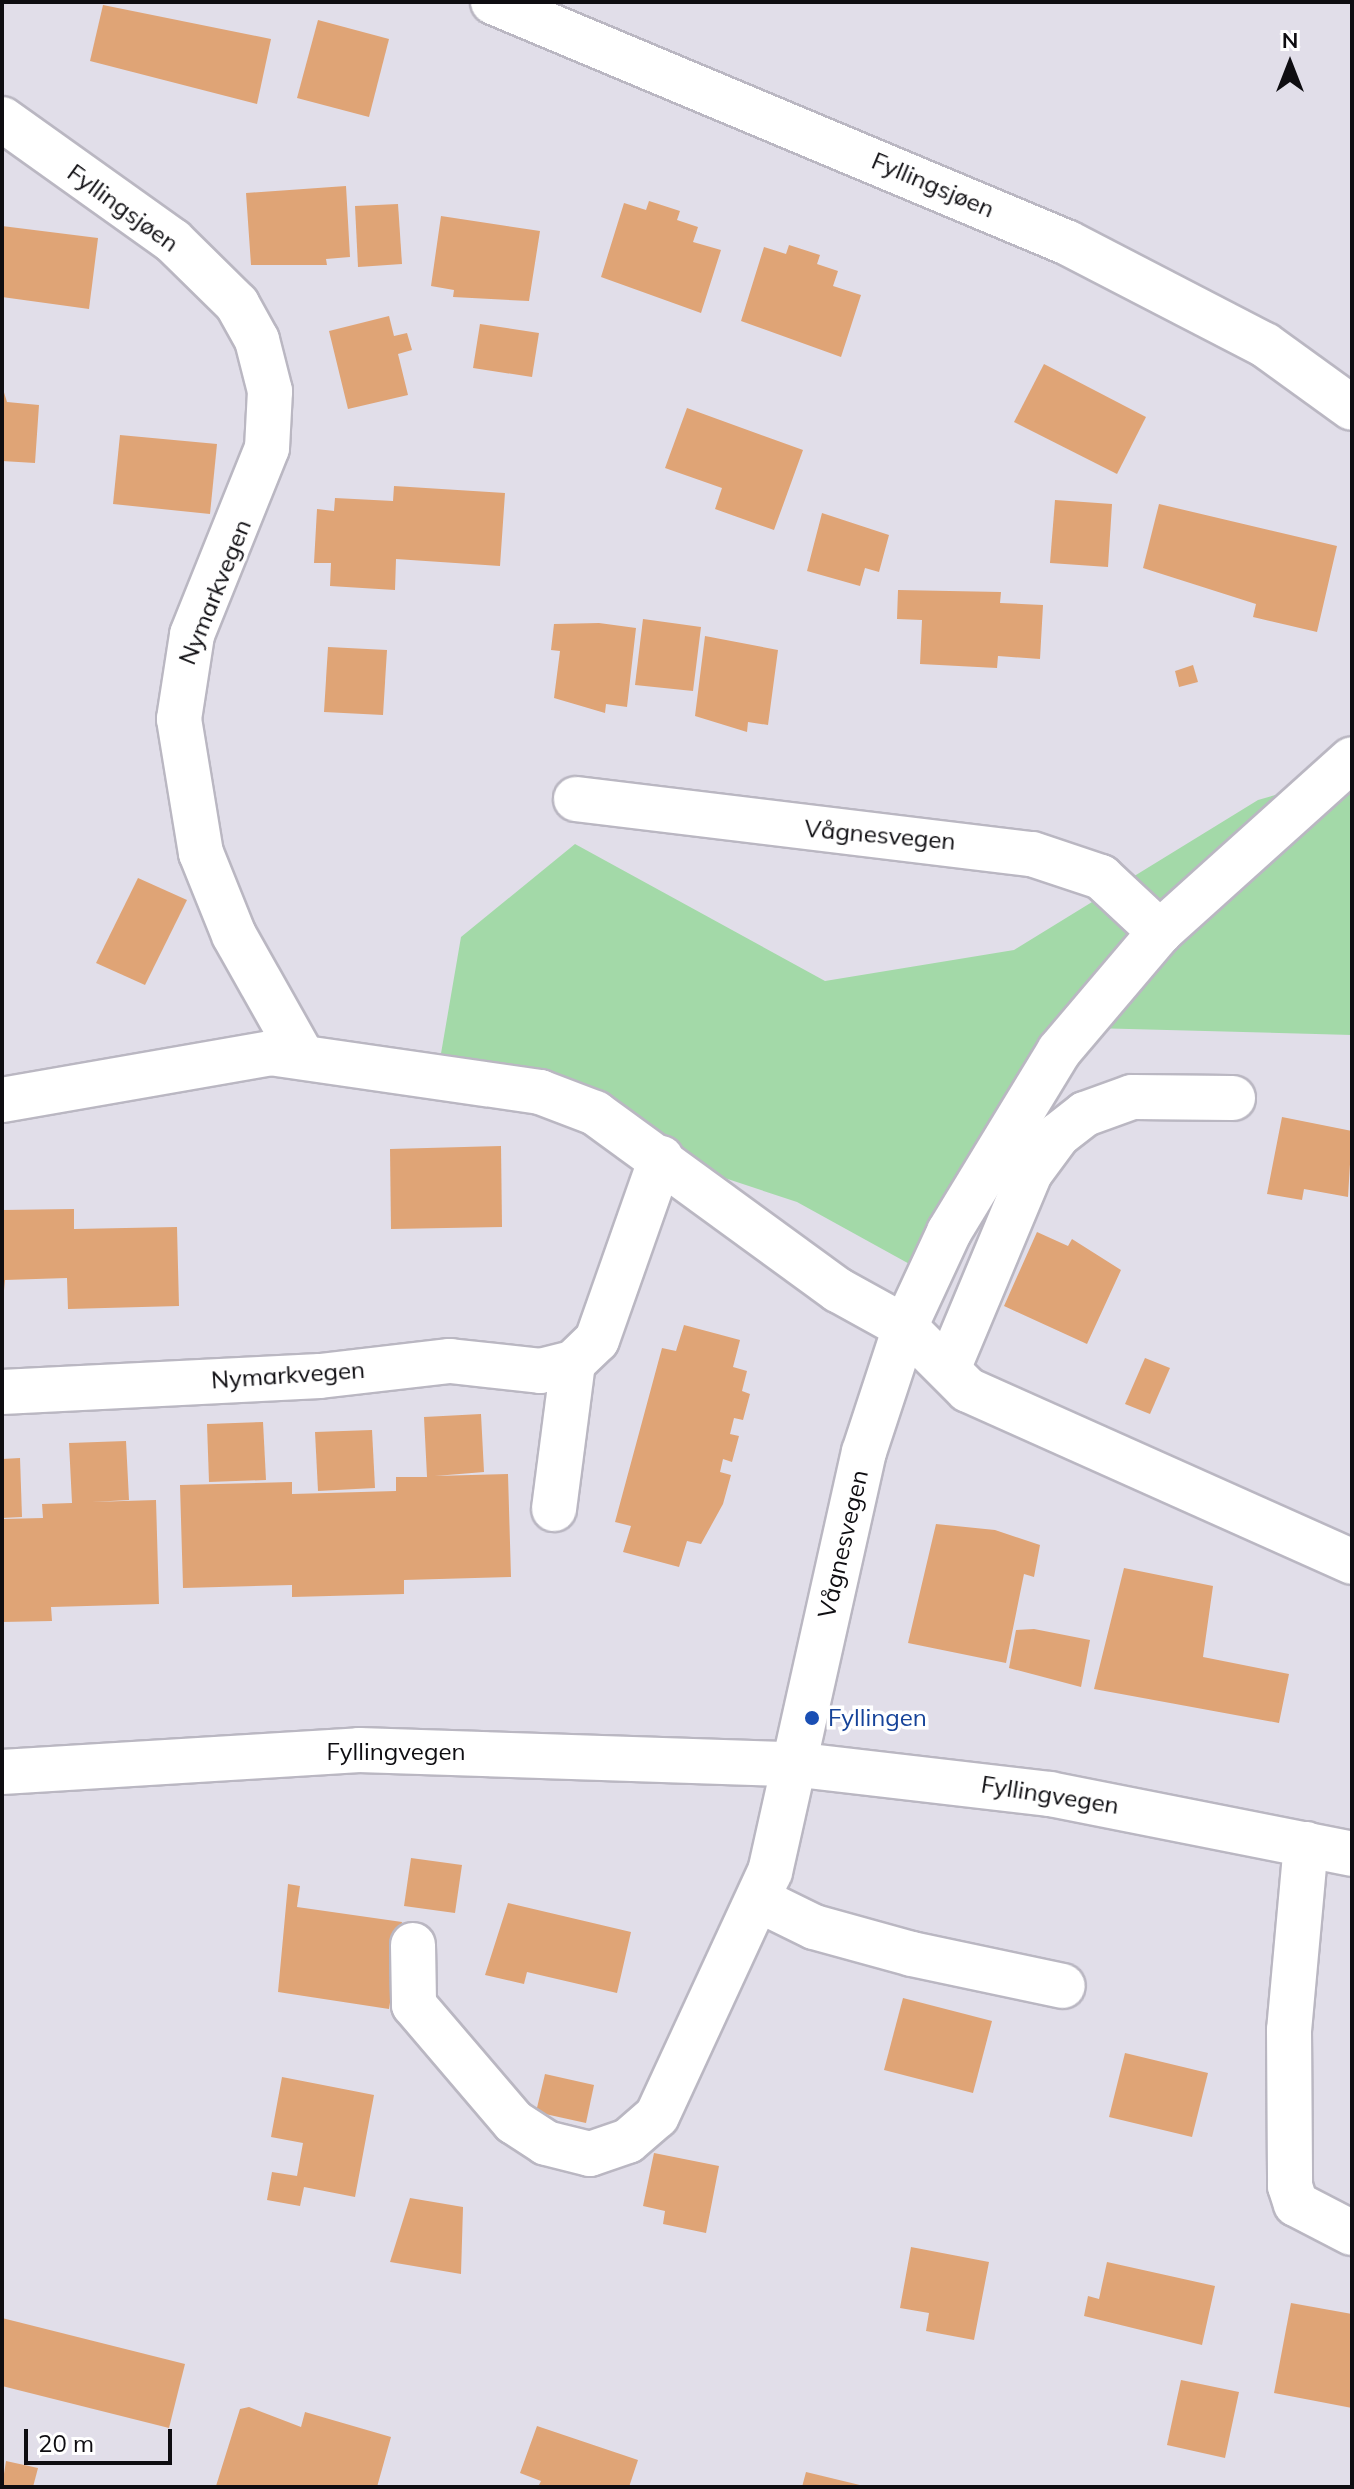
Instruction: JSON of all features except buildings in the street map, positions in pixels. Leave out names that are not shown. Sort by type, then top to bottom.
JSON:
[{"type":"street","name":"Fyllingsjøen","points":[[493,2],[1082,250],[1265,345],[1352,408]]},
{"type":"street","name":"Fyllingsjøen","points":[[2,119],[173,241],[237,304]]},
{"type":"street","name":"Nymarkvegen","points":[[237,304],[267,372],[267,448],[192,635],[179,719],[201,853],[234,935],[301,1054]]},
{"type":"street","name":"Vågnesvegen","points":[[791,1764],[864,1452],[905,1327],[997,1143],[1059,1051],[1160,932],[1352,759]]},
{"type":"street","name":"Vågnesvegen","points":[[576,799],[1032,854],[1101,877],[1160,932]]},
{"type":"street","points":[[2,1100],[224,1059],[301,1054],[540,1092],[595,1113],[661,1158],[838,1290],[905,1327],[968,1390],[1334,1554]]},
{"type":"street","points":[[948,1369],[1024,1187],[1058,1135],[1085,1114],[1132,1097],[1233,1098]]},
{"type":"street","points":[[554,1509],[573,1363],[597,1340],[661,1158]]},
{"type":"street","name":"Nymarkvegen","points":[[2,1392],[320,1376],[450,1361],[540,1371],[573,1363]]},
{"type":"street","name":"Fyllingvegen","points":[[2,1772],[359,1750],[791,1764],[1050,1794],[1352,1854]]},
{"type":"street","points":[[413,1945],[410,1993],[438,2036],[514,2122],[546,2143],[590,2154],[628,2141],[657,2116],[761,1901],[791,1764]]},
{"type":"street","points":[[1306,1844],[1289,2030],[1290,2186],[1296,2204],[1352,2233]]},
{"type":"street","points":[[761,1901],[884,1947],[1063,1986]]},
{"type":"green space","points":[[1352,773],[1352,1035],[1091,1028],[933,1277],[797,1202],[543,1118],[438,1071],[461,937],[575,844],[825,981],[1014,950],[1258,800]]},
{"type":"place","name":"Fyllingen","points":[[812,1718]]}]
